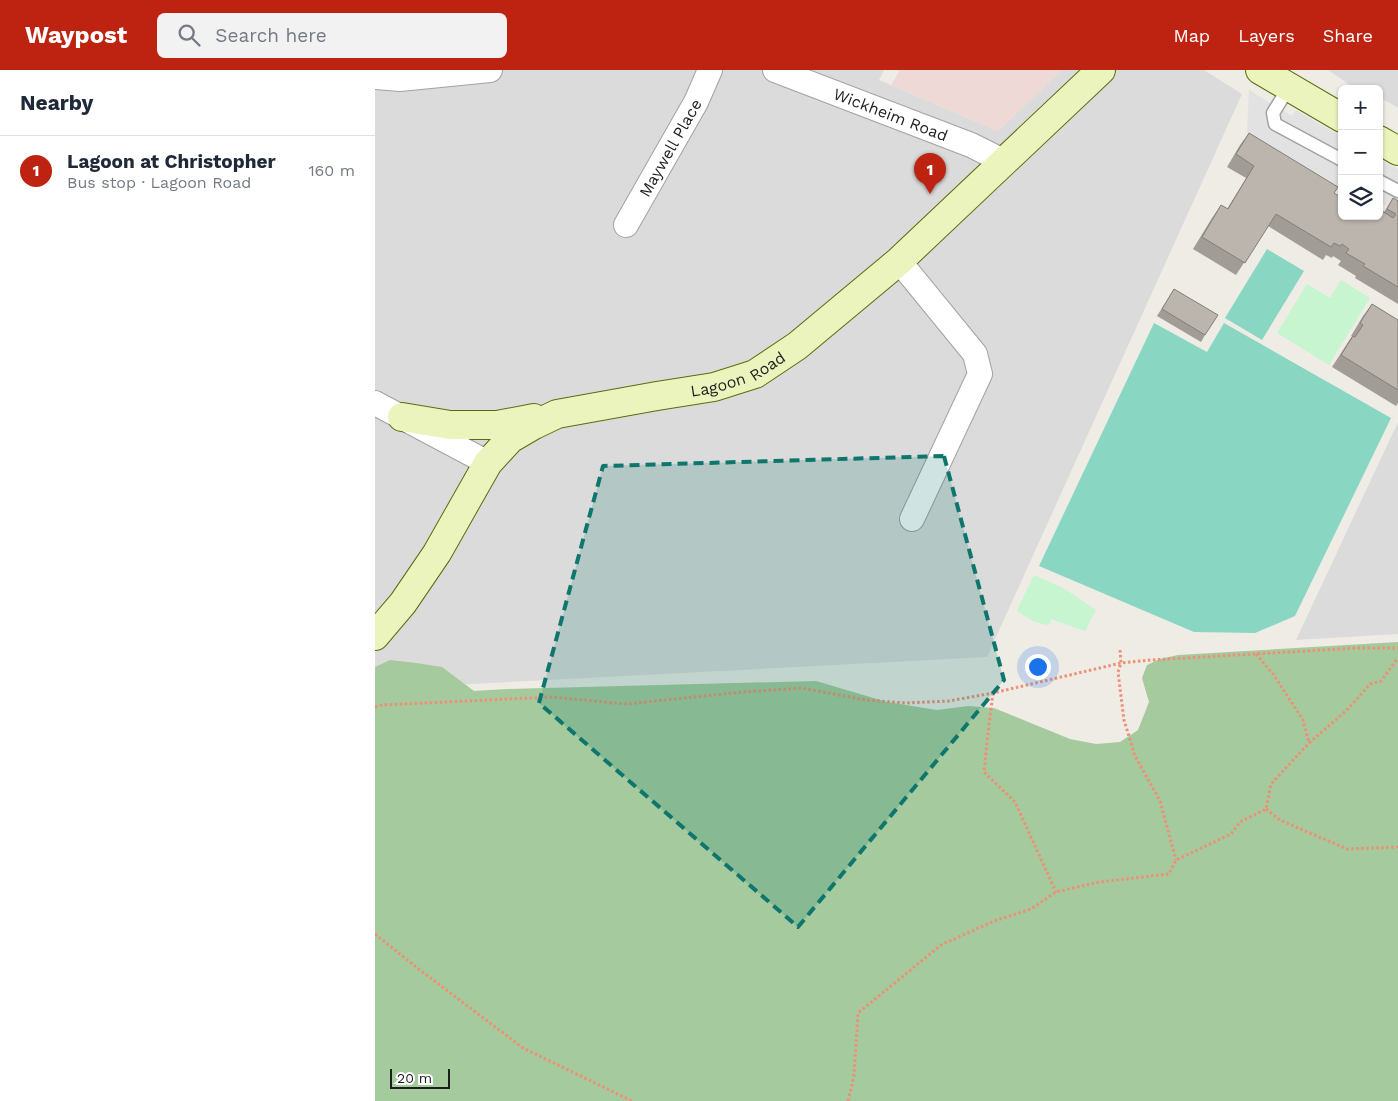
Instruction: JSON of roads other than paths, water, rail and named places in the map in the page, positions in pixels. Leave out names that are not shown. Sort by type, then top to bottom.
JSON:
[{"type":"street","points":[[375,77],[400,79],[490,70]]},
{"type":"street","name":"Maywell Place","points":[[626,225],[696,102],[710,70]]},
{"type":"street","name":"Wickheim Road","points":[[775,70],[971,144],[1005,162]]},
{"type":"street","name":"Lagoon Road","points":[[375,636],[403,603],[437,553],[489,463],[510,439],[534,424],[557,414],[715,387],[755,374],[797,346],[899,261],[1101,70]]},
{"type":"street","points":[[1260,70],[1338,116]]},
{"type":"street","points":[[1383,142],[1398,151]]},
{"type":"street","points":[[899,261],[975,354],[980,374],[912,519]]},
{"type":"street","points":[[375,403],[489,463]]},
{"type":"street","points":[[402,417],[450,425],[497,425],[557,414]]},
{"type":"lane","points":[[1289,87],[1273,113],[1275,124],[1338,158]]},
{"type":"lane","points":[[1383,183],[1398,191]]},
{"type":"place","name":"Lagoon at Christopher","points":[[930,194]]}]
